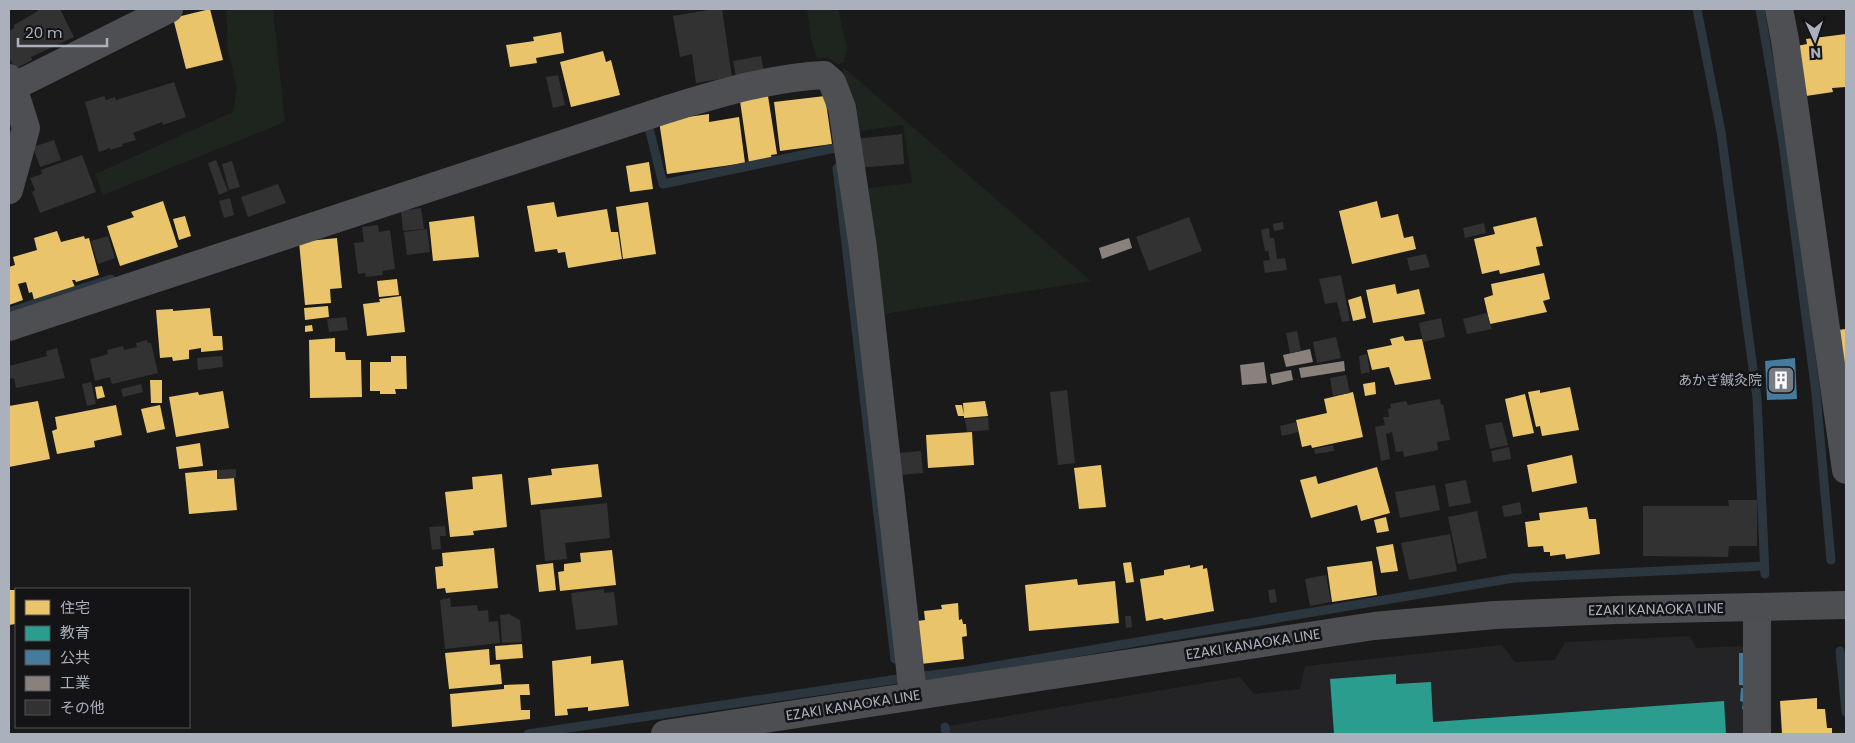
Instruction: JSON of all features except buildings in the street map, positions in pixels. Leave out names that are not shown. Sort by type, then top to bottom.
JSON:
[{"type":"main road","name":"EZAKI KANAOKA LINE","points":[[666,734],[912,684],[1374,626],[1495,615],[1846,606]]},
{"type":"street","points":[[9,190],[26,128],[10,84],[169,9]]},
{"type":"street","points":[[1779,9],[1787,49],[1846,470]]},
{"type":"street","points":[[9,326],[668,109],[747,86],[804,76],[824,75],[832,82],[842,108],[863,248],[912,684]]},
{"type":"street","points":[[1757,607],[1757,734]]},
{"type":"shaded area","points":[[226,9],[273,9],[285,122],[103,195],[95,174],[233,112],[237,89],[228,51]]},
{"type":"shaded area","points":[[807,9],[838,9],[847,48],[844,62],[839,65],[827,57],[817,59],[811,38]]},
{"type":"shaded area","points":[[843,67],[1091,281],[877,315],[860,189],[912,183],[903,125],[851,132]]},
{"type":"shaded area","points":[[1690,636],[1696,648],[1750,646],[1751,734],[949,734],[948,726],[1240,677],[1254,694],[1300,689],[1305,666],[1502,645],[1515,662],[1555,660],[1565,642]]},
{"type":"waterway","points":[[1697,9],[1721,132],[1757,398],[1765,574]]},
{"type":"waterway","points":[[1760,9],[1783,142],[1816,393],[1831,560]]},
{"type":"waterway","points":[[649,128],[663,184],[835,148]]},
{"type":"waterway","points":[[837,168],[895,659]]},
{"type":"waterway","points":[[9,312],[111,279]]},
{"type":"waterway","points":[[528,734],[898,679],[966,671],[1514,578],[1764,566]]},
{"type":"waterway","points":[[1840,651],[1846,712]]},
{"type":"waterway","points":[[945,727],[946,734]]},
{"type":"place","name":"あかぎ鍼灸院","points":[[1781,380]]}]
